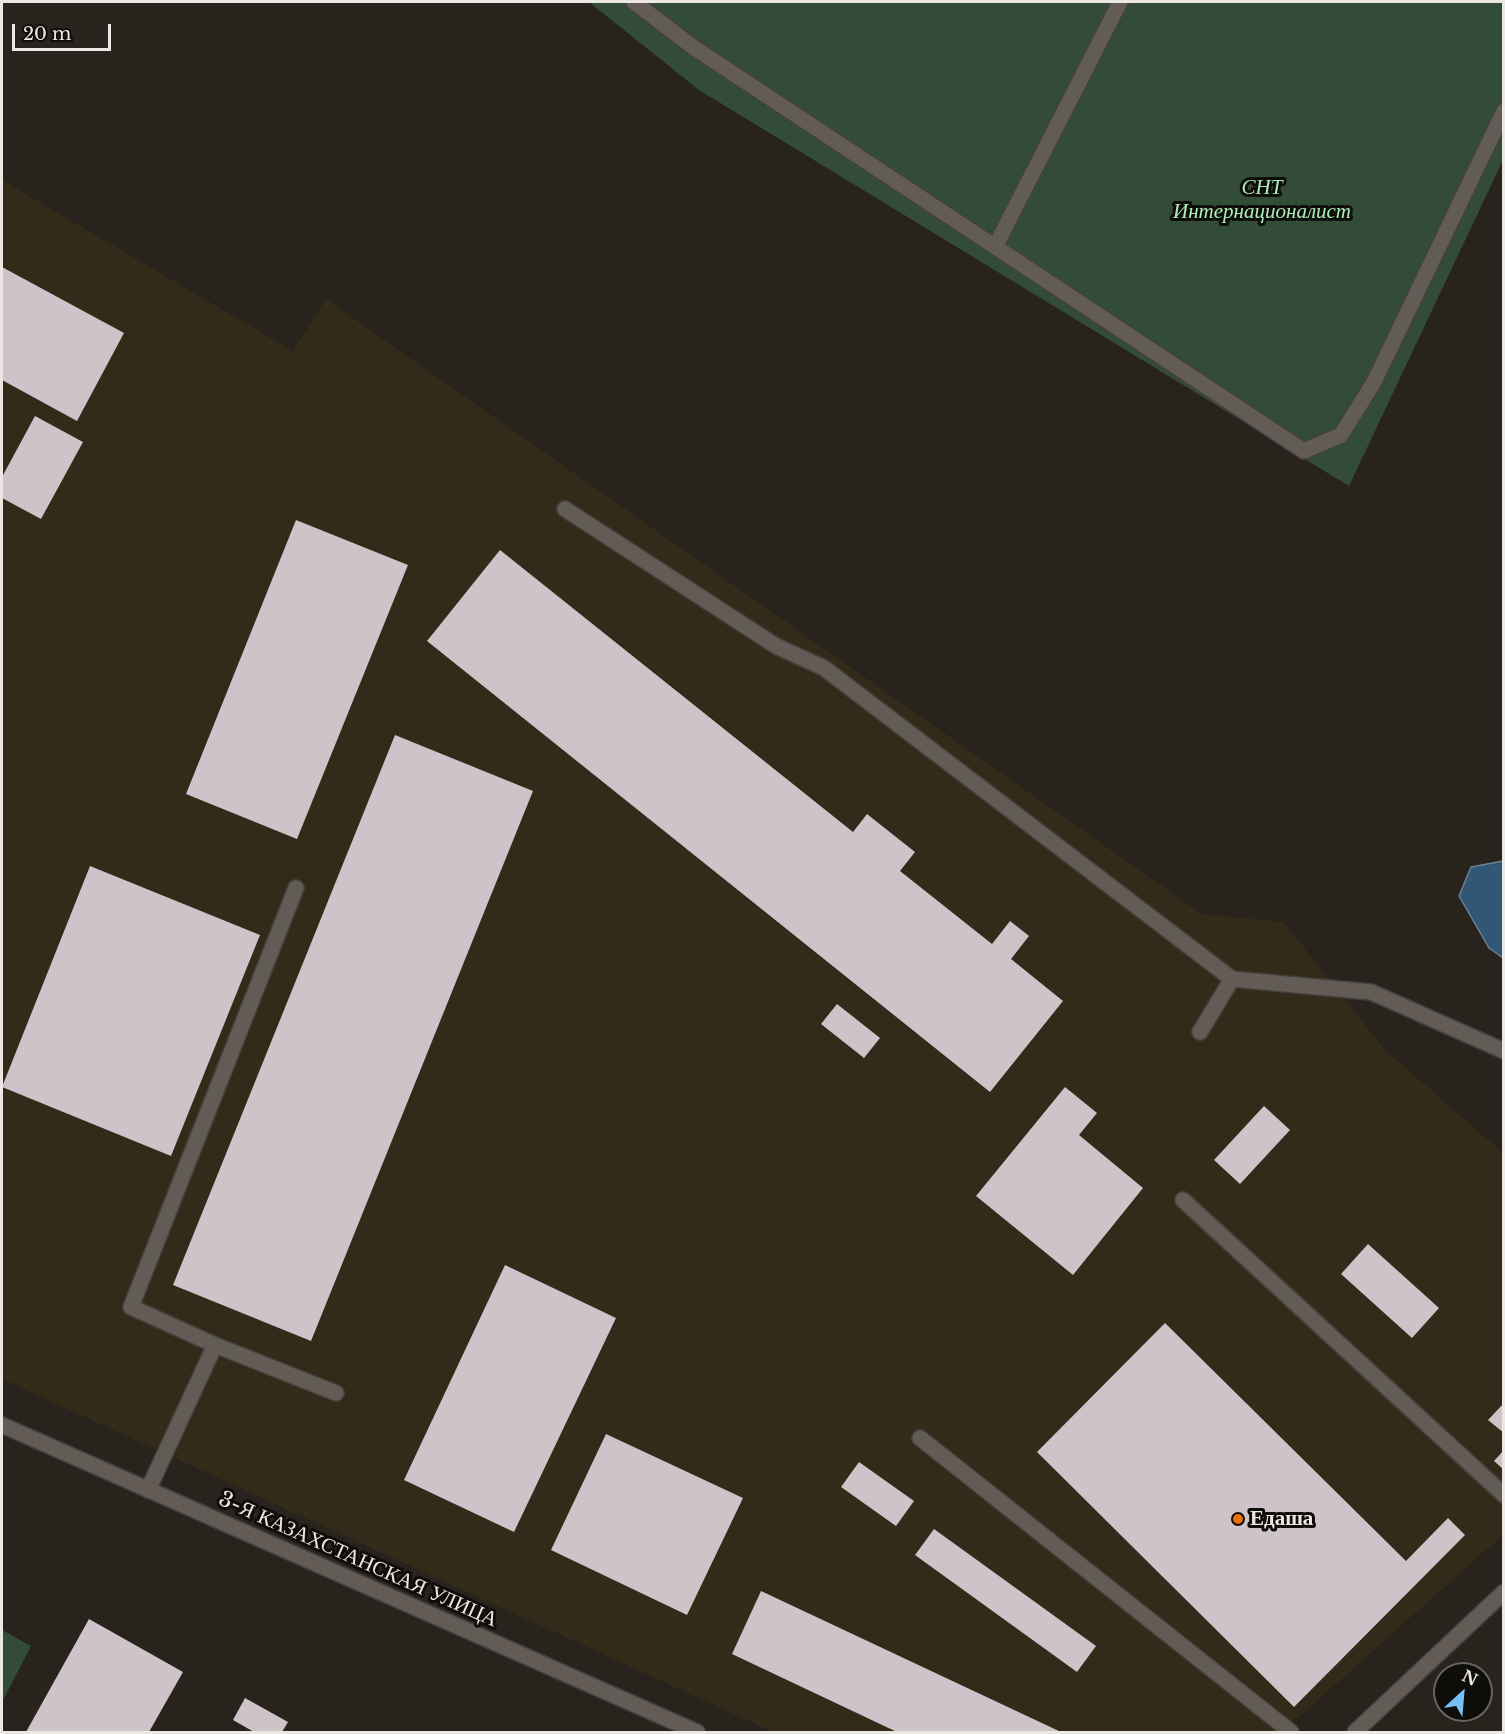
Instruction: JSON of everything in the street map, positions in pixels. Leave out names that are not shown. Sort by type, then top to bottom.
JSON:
[{"type":"street","points":[[634,2],[693,47],[996,245],[1304,451],[1341,435],[1374,382],[1503,111]]},
{"type":"street","points":[[996,245],[1120,2]]},
{"type":"street","points":[[565,509],[776,646],[824,668],[1232,979],[1371,992],[1503,1051]]},
{"type":"street","points":[[296,888],[131,1307],[214,1345],[336,1393]]},
{"type":"street","points":[[1200,1032],[1232,979]]},
{"type":"street","points":[[1183,1200],[1503,1495]]},
{"type":"street","points":[[148,1490],[214,1345]]},
{"type":"street","name":"3-Я КАЗАХСТАНСКАЯ УЛИЦА","points":[[2,1425],[697,1732]]},
{"type":"street","points":[[920,1438],[1291,1732]]},
{"type":"street","points":[[1354,1732],[1503,1592]]},
{"type":"shaded area","points":[[2,180],[293,351],[326,299],[1202,914],[1284,922],[1384,1049],[1503,1153],[1503,1535],[1282,1732],[773,1732],[2,1379]]},
{"type":"green space","name":"СНТ Интернационалист","points":[[589,2],[1503,2],[1503,160],[1349,486],[699,90]]},
{"type":"green space","points":[[2,1630],[31,1646],[2,1702]]},
{"type":"water","points":[[1504,861],[1503,958],[1489,948],[1459,896],[1471,867]]},
{"type":"building","points":[[2,267],[124,333],[77,421],[2,380]]},
{"type":"building","points":[[35,416],[83,442],[41,519],[2,498],[2,477]]},
{"type":"building","points":[[296,520],[408,565],[297,839],[186,794]]},
{"type":"building","points":[[500,550],[853,832],[867,814],[915,852],[900,871],[992,944],[1010,921],[1029,936],[1011,959],[1063,1001],[990,1092],[427,641]]},
{"type":"building","points":[[395,735],[533,791],[311,1341],[173,1285]]},
{"type":"building","points":[[90,866],[260,935],[171,1156],[2,1087]]},
{"type":"building","points":[[837,1004],[880,1038],[864,1058],[821,1024]]},
{"type":"building","points":[[1065,1087],[1097,1113],[1079,1135],[1143,1188],[1073,1275],[976,1196]]},
{"type":"building","points":[[1264,1106],[1290,1130],[1240,1184],[1214,1160]]},
{"type":"building","points":[[1368,1244],[1439,1308],[1412,1338],[1341,1274]]},
{"type":"building","points":[[505,1265],[616,1318],[514,1532],[404,1480]]},
{"type":"building","points":[[1165,1323],[1406,1561],[1448,1518],[1465,1535],[1294,1707],[1037,1452]]},
{"type":"building","points":[[1504,1403],[1504,1433],[1488,1420]]},
{"type":"building","points":[[606,1434],[743,1498],[687,1615],[551,1550]]},
{"type":"building","points":[[1504,1450],[1504,1470],[1494,1461]]},
{"type":"building","points":[[859,1462],[914,1501],[896,1526],[841,1487]]},
{"type":"building","points":[[934,1529],[1096,1646],[1077,1672],[915,1555]]},
{"type":"building","points":[[761,1591],[1061,1732],[897,1732],[732,1654]]},
{"type":"building","points":[[89,1619],[183,1672],[149,1732],[26,1732]]},
{"type":"building","points":[[245,1698],[288,1722],[282,1732],[254,1732],[233,1720]]},
{"type":"place","name":"Едаша","points":[[1238,1519]]}]
